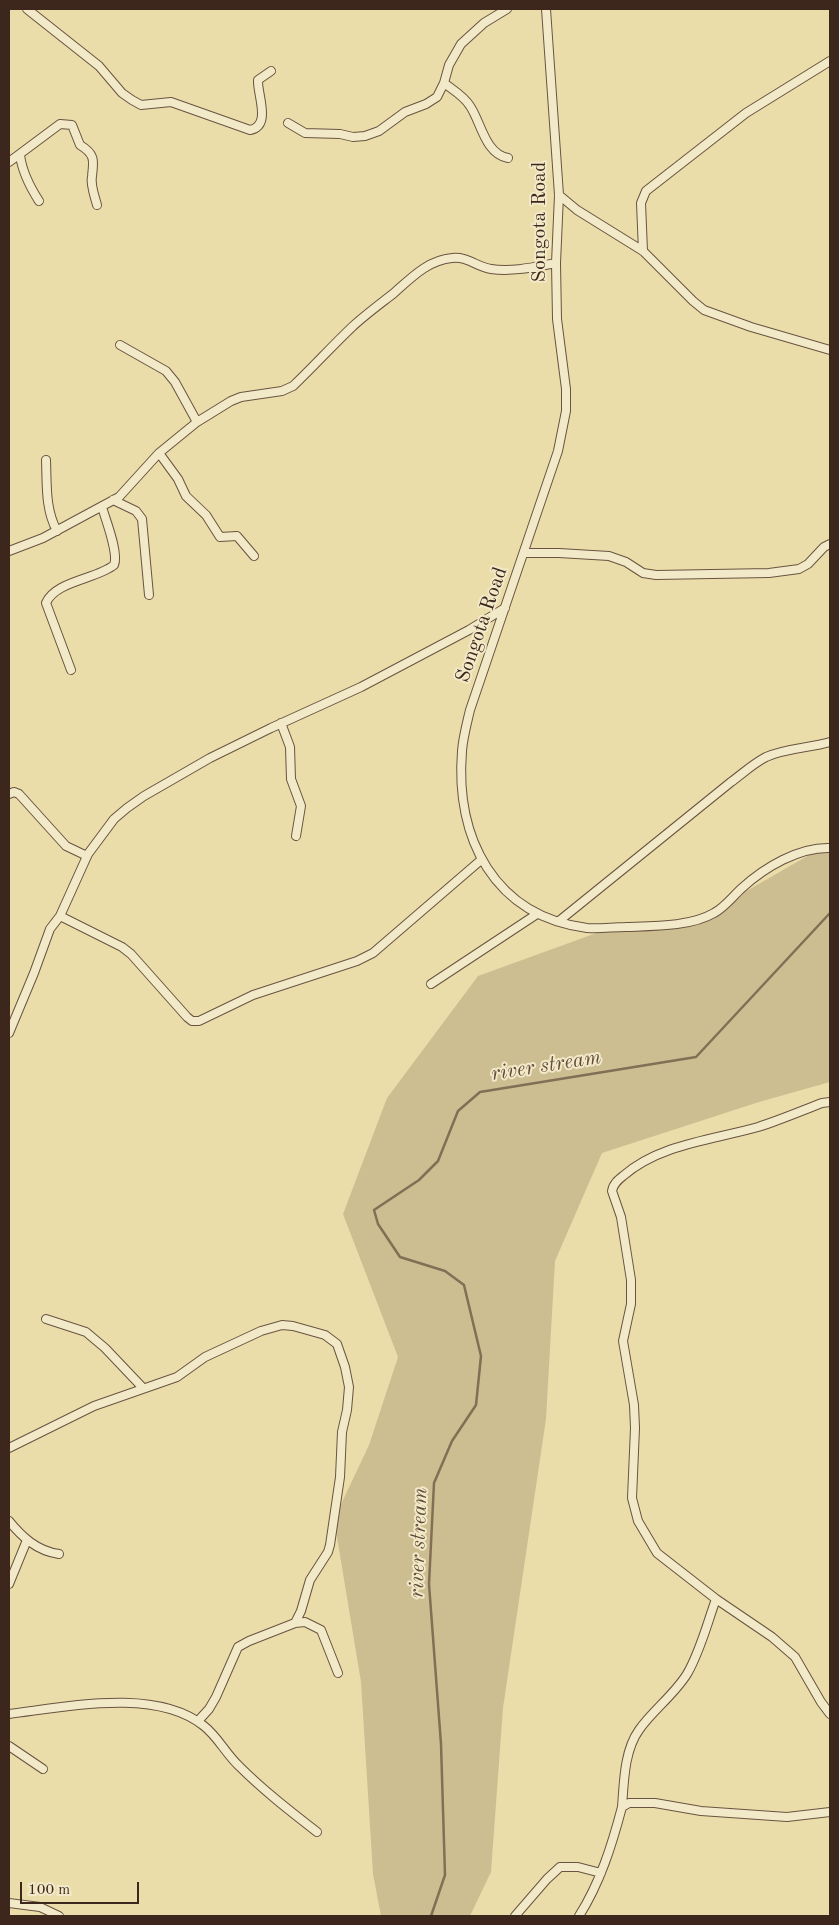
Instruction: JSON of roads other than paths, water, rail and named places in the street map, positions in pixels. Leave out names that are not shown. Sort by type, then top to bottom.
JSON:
[{"type":"street","points":[[27,9],[99,66],[122,93],[141,105],[170,102],[254,130],[258,127],[262,118],[258,80],[271,71]]},
{"type":"street","points":[[288,123],[305,133],[340,134],[353,137],[365,136],[379,131],[412,108],[432,101],[440,91],[449,65],[461,44],[484,23],[507,9]]},
{"type":"street","name":"Songota Road","points":[[546,9],[559,195],[556,263],[557,319],[566,389],[566,411],[558,451],[470,710],[462,749],[461,783],[467,819],[481,860],[494,878],[514,899],[537,914],[588,928],[662,926],[696,920],[714,913],[743,887],[773,865],[793,855],[830,848]]},
{"type":"street","points":[[643,251],[641,203],[646,191],[746,113],[830,61]]},
{"type":"street","points":[[444,83],[469,104],[489,144],[500,156],[508,158]]},
{"type":"street","points":[[9,162],[60,124],[72,125],[80,145],[89,149],[92,156],[94,171],[92,183],[97,205]]},
{"type":"street","points":[[20,154],[21,163],[29,185],[39,201]]},
{"type":"street","points":[[559,195],[577,210],[643,251],[704,310],[752,327],[830,350]]},
{"type":"street","points":[[9,551],[43,538],[113,500],[129,487],[159,453],[198,422],[241,397],[282,391],[293,386],[352,327],[430,265],[441,260],[458,258],[488,269],[500,270],[556,263]]},
{"type":"street","points":[[120,345],[166,372],[175,382],[198,422]]},
{"type":"street","points":[[159,453],[178,479],[186,496],[206,515],[220,536],[233,534],[237,536],[254,556]]},
{"type":"street","points":[[46,460],[48,507],[57,531]]},
{"type":"street","points":[[113,500],[127,506],[140,516],[144,527],[149,594]]},
{"type":"street","points":[[71,670],[46,603],[49,597],[65,586],[113,567],[116,563],[102,507]]},
{"type":"street","points":[[524,553],[552,552],[609,556],[626,562],[643,573],[656,575],[753,574],[803,568],[830,544]]},
{"type":"street","points":[[9,1033],[50,929],[60,916],[87,856],[114,819],[144,796],[210,758],[361,687],[469,630],[505,608]]},
{"type":"street","points":[[281,723],[290,748],[291,779],[301,806],[296,836]]},
{"type":"street","points":[[559,921],[731,782],[766,757],[830,742]]},
{"type":"street","points":[[9,794],[14,792],[19,794],[66,846],[87,856]]},
{"type":"street","points":[[60,916],[122,947],[131,954],[187,1017],[192,1021],[199,1021],[253,995],[366,957],[394,936],[481,860]]},
{"type":"street","points":[[430,984],[537,914]]},
{"type":"street","points":[[830,1102],[822,1103],[759,1126],[659,1154],[638,1164],[619,1180],[612,1189],[621,1218],[631,1280],[631,1304],[624,1329],[623,1341],[635,1428],[632,1498],[642,1530],[657,1553],[716,1599],[785,1647],[804,1670],[814,1691],[830,1714]]},
{"type":"street","points":[[46,1319],[86,1332],[105,1348],[143,1388]]},
{"type":"street","points":[[9,1448],[94,1406],[178,1377],[205,1358],[236,1341],[261,1331],[282,1325],[293,1326],[325,1335],[337,1344],[345,1367],[348,1386],[347,1410],[342,1432],[340,1477],[328,1552],[310,1580],[301,1611],[295,1623]]},
{"type":"street","points":[[9,1521],[27,1540],[44,1551],[59,1554]]},
{"type":"street","points":[[9,1584],[27,1540]]},
{"type":"street","points":[[579,1916],[601,1873],[622,1807],[624,1780],[629,1754],[639,1730],[667,1700],[687,1674],[716,1599]]},
{"type":"street","points":[[198,1721],[216,1698],[238,1647],[295,1623],[305,1622],[320,1628],[338,1673]]},
{"type":"street","points":[[9,1714],[80,1706],[141,1702],[159,1705],[198,1721],[211,1732],[238,1766],[317,1832]]},
{"type":"street","points":[[9,1746],[43,1769]]},
{"type":"street","points":[[622,1807],[629,1803],[655,1803],[701,1811],[787,1817],[830,1812]]},
{"type":"street","points":[[514,1916],[547,1878],[560,1867],[578,1867],[601,1873]]},
{"type":"street","points":[[9,1903],[40,1907],[59,1916]]},
{"type":"waterway","name":"river stream","points":[[431,1916],[445,1875],[441,1744],[429,1584],[434,1483],[452,1441],[476,1405],[481,1356],[464,1285],[445,1271],[400,1257],[378,1224],[374,1210],[419,1180],[438,1161],[458,1111],[480,1092],[696,1057],[830,913]]}]
